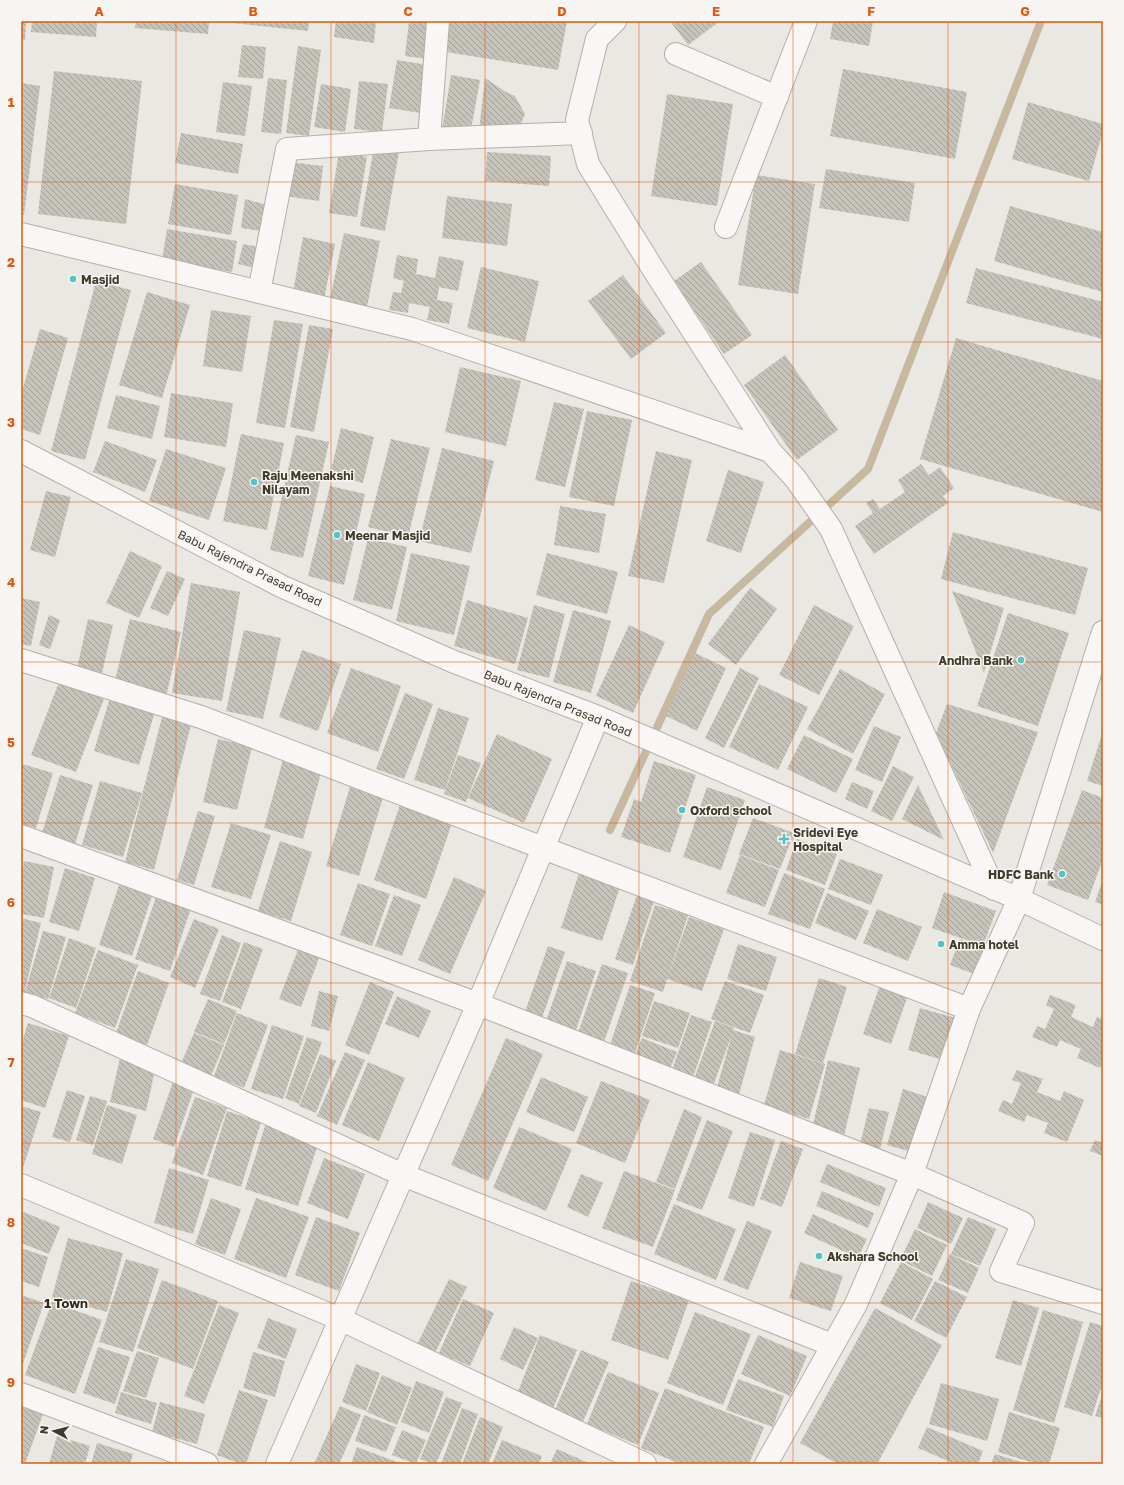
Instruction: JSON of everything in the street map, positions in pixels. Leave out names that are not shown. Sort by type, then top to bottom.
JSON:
[{"type":"street","points":[[429,139],[438,21]]},
{"type":"street","points":[[615,21],[597,39],[577,120],[588,164],[770,451],[795,478],[831,529],[994,889]]},
{"type":"street","points":[[726,228],[806,21]]},
{"type":"street","points":[[676,54],[777,97]]},
{"type":"street","points":[[259,292],[287,149],[429,139],[581,133]]},
{"type":"street","points":[[21,234],[412,330],[770,451]]},
{"type":"street","name":"Babu Rajendra Prasad Road","points":[[21,451],[283,587],[452,661],[638,735],[1019,899],[1103,939]]},
{"type":"street","points":[[766,1464],[856,1304],[912,1174],[969,1009],[1019,899],[1103,632]]},
{"type":"street","points":[[21,660],[201,717],[542,848],[969,1009]]},
{"type":"street","points":[[277,1464],[478,1004],[542,848],[598,718]]},
{"type":"street","points":[[21,836],[478,1004],[912,1174],[1023,1223],[1001,1271],[1103,1303]]},
{"type":"street","points":[[21,1003],[32,1006],[403,1175],[832,1345]]},
{"type":"street","points":[[21,1185],[340,1319],[644,1464]]},
{"type":"street","points":[[21,1394],[207,1464]]},
{"type":"building","points":[[21,21],[26,21],[25,40],[21,40]]},
{"type":"building","points":[[32,21],[97,21],[96,37],[31,32]]},
{"type":"building","points":[[136,21],[209,21],[208,34],[135,28]]},
{"type":"building","points":[[233,21],[309,21],[308,31],[233,23]]},
{"type":"building","points":[[336,21],[376,21],[374,43],[334,37]]},
{"type":"building","points":[[409,21],[432,21],[427,59],[405,56]]},
{"type":"building","points":[[445,21],[567,21],[558,70],[440,51]]},
{"type":"building","points":[[670,21],[720,21],[688,45]]},
{"type":"building","points":[[833,21],[873,21],[869,46],[830,39]]},
{"type":"building","points":[[242,45],[266,47],[263,79],[238,77]]},
{"type":"building","points":[[298,46],[321,50],[309,136],[286,133]]},
{"type":"building","points":[[397,60],[428,65],[421,113],[389,108]]},
{"type":"building","points":[[843,69],[967,92],[955,159],[830,136]]},
{"type":"building","points":[[54,71],[142,81],[126,224],[38,214]]},
{"type":"building","points":[[451,75],[480,80],[470,135],[442,130]]},
{"type":"building","points":[[268,78],[287,80],[281,134],[261,132]]},
{"type":"building","points":[[485,78],[506,92],[515,96],[525,114],[517,134],[479,130]]},
{"type":"building","points":[[359,81],[388,84],[382,132],[354,129]]},
{"type":"building","points":[[223,82],[252,86],[245,136],[216,132]]},
{"type":"building","points":[[21,83],[40,86],[24,215],[21,215]]},
{"type":"building","points":[[321,84],[351,89],[345,132],[314,127]]},
{"type":"building","points":[[667,94],[733,104],[717,206],[651,196]]},
{"type":"building","points":[[1028,102],[1103,124],[1103,131],[1089,181],[1012,159]]},
{"type":"building","points":[[181,133],[243,144],[238,174],[175,163]]},
{"type":"building","points":[[374,147],[399,152],[385,231],[360,226]]},
{"type":"building","points":[[339,152],[367,157],[357,217],[329,213]]},
{"type":"building","points":[[487,152],[551,156],[549,186],[485,181]]},
{"type":"building","points":[[290,162],[323,166],[319,201],[285,196]]},
{"type":"building","points":[[826,169],[915,183],[909,222],[819,208]]},
{"type":"building","points":[[756,175],[815,184],[798,294],[738,285]]},
{"type":"building","points":[[175,184],[238,195],[231,235],[168,224]]},
{"type":"building","points":[[447,196],[512,204],[507,246],[442,238]]},
{"type":"building","points":[[245,199],[267,205],[260,231],[241,228]]},
{"type":"building","points":[[1010,206],[1103,232],[1103,292],[994,261]]},
{"type":"building","points":[[167,229],[237,241],[232,272],[162,260]]},
{"type":"building","points":[[344,233],[380,241],[367,307],[330,299]]},
{"type":"building","points":[[303,237],[335,244],[324,299],[293,292]]},
{"type":"building","points":[[243,244],[263,248],[259,269],[238,264]]},
{"type":"building","points":[[397,255],[418,259],[416,274],[435,278],[439,256],[464,261],[458,291],[439,287],[437,300],[453,303],[449,324],[427,320],[430,307],[409,303],[408,313],[389,310],[393,292],[401,293],[404,281],[393,278]]},
{"type":"building","points":[[701,262],[752,335],[724,354],[674,281]]},
{"type":"building","points":[[481,267],[539,281],[525,342],[467,328]]},
{"type":"building","points":[[976,268],[1103,302],[1103,339],[966,303]]},
{"type":"building","points":[[623,275],[666,333],[631,359],[588,301]]},
{"type":"building","points":[[96,281],[131,290],[85,460],[51,451]]},
{"type":"building","points":[[147,292],[190,305],[162,398],[119,385]]},
{"type":"building","points":[[211,310],[251,316],[242,372],[203,366]]},
{"type":"building","points":[[274,320],[303,324],[285,428],[256,423]]},
{"type":"building","points":[[309,325],[333,329],[314,432],[290,427]]},
{"type":"building","points":[[40,329],[68,338],[40,435],[21,429],[21,395]]},
{"type":"building","points":[[956,338],[1103,381],[1103,512],[920,459]]},
{"type":"building","points":[[785,355],[838,430],[797,460],[744,385]]},
{"type":"building","points":[[460,367],[521,381],[506,446],[445,432]]},
{"type":"building","points":[[171,393],[233,403],[226,447],[164,437]]},
{"type":"building","points":[[116,395],[160,406],[152,439],[107,428]]},
{"type":"building","points":[[554,402],[584,409],[565,487],[535,480]]},
{"type":"building","points":[[587,411],[632,420],[614,506],[569,497]]},
{"type":"building","points":[[341,428],[374,437],[363,483],[330,475]]},
{"type":"building","name":"Raju Meenakshi Nilayam","points":[[241,434],[284,443],[267,530],[223,521]]},
{"type":"building","points":[[296,435],[329,442],[303,558],[270,550]]},
{"type":"building","points":[[391,439],[430,448],[408,537],[368,527]]},
{"type":"building","points":[[105,441],[157,460],[145,492],[93,472]]},
{"type":"building","points":[[442,448],[494,461],[471,553],[419,541]]},
{"type":"building","points":[[166,449],[226,468],[209,520],[149,501]]},
{"type":"building","points":[[656,451],[692,460],[664,583],[628,576]]},
{"type":"building","points":[[921,464],[929,475],[940,467],[954,488],[943,496],[948,503],[874,554],[855,526],[873,513],[866,503],[873,499],[880,509],[905,492],[898,480]]},
{"type":"building","points":[[728,470],[764,482],[741,553],[706,541]]},
{"type":"building","name":"Meenar Masjid","points":[[330,486],[365,494],[344,585],[308,576]]},
{"type":"building","points":[[46,491],[71,497],[55,557],[30,550]]},
{"type":"building","points":[[560,506],[606,514],[599,553],[554,545]]},
{"type":"building","points":[[953,532],[1088,568],[1075,615],[941,579]]},
{"type":"building","points":[[368,538],[407,547],[392,610],[353,600]]},
{"type":"building","points":[[130,551],[162,566],[139,618],[106,603]]},
{"type":"building","points":[[411,553],[470,566],[454,635],[396,621]]},
{"type":"building","points":[[547,553],[618,572],[607,614],[536,595]]},
{"type":"building","points":[[167,571],[185,579],[168,616],[150,608]]},
{"type":"building","points":[[191,583],[240,592],[222,701],[172,693]]},
{"type":"building","points":[[750,588],[777,609],[736,665],[708,644]]},
{"type":"building","points":[[952,591],[1004,608],[984,673]]},
{"type":"building","points":[[21,598],[40,602],[31,646],[21,644]]},
{"type":"building","points":[[467,600],[528,618],[515,664],[454,646]]},
{"type":"building","points":[[534,605],[565,614],[549,678],[517,670]]},
{"type":"building","points":[[814,605],[854,626],[819,695],[779,675]]},
{"type":"building","points":[[573,610],[611,621],[591,693],[553,682]]},
{"type":"building","points":[[1008,613],[1069,633],[1038,726],[977,706]]},
{"type":"building","points":[[49,615],[60,620],[50,649],[39,645]]},
{"type":"building","points":[[88,619],[113,625],[102,673],[77,668]]},
{"type":"building","points":[[130,619],[181,632],[166,697],[114,684]]},
{"type":"building","points":[[629,625],[665,642],[633,713],[596,696]]},
{"type":"building","points":[[244,630],[281,638],[263,719],[226,711]]},
{"type":"building","points":[[302,650],[341,664],[318,731],[279,717]]},
{"type":"building","points":[[695,653],[726,668],[697,731],[666,716]]},
{"type":"building","points":[[351,668],[401,686],[378,752],[327,733]]},
{"type":"building","points":[[740,668],[759,678],[724,748],[705,738]]},
{"type":"building","points":[[840,669],[885,694],[853,754],[807,729]]},
{"type":"building","points":[[59,682],[104,699],[76,772],[31,755]]},
{"type":"building","points":[[759,684],[808,707],[778,770],[729,747]]},
{"type":"building","points":[[405,693],[433,704],[404,779],[376,769]]},
{"type":"building","points":[[111,694],[156,708],[139,765],[94,751]]},
{"type":"building","points":[[947,704],[1038,732],[993,853],[936,733]]},
{"type":"building","points":[[438,708],[469,718],[445,790],[414,780]]},
{"type":"building","points":[[163,713],[192,721],[154,870],[125,862]]},
{"type":"building","points":[[874,726],[901,737],[882,782],[855,770]]},
{"type":"building","points":[[1103,731],[1103,786],[1087,781]]},
{"type":"building","points":[[497,734],[552,759],[524,823],[468,798]]},
{"type":"building","points":[[804,735],[853,759],[836,793],[787,769]]},
{"type":"building","points":[[218,739],[252,747],[237,810],[203,802]]},
{"type":"building","points":[[458,755],[481,763],[466,802],[444,794]]},
{"type":"building","points":[[284,756],[323,766],[303,839],[264,828]]},
{"type":"building","points":[[654,761],[696,775],[670,853],[621,837],[634,799],[641,802]]},
{"type":"building","points":[[22,764],[53,773],[36,828],[21,824]]},
{"type":"building","points":[[893,766],[914,777],[892,821],[871,811]]},
{"type":"building","points":[[60,775],[93,785],[75,844],[42,833]]},
{"type":"building","points":[[352,780],[385,791],[359,876],[326,866]]},
{"type":"building","points":[[100,781],[142,793],[123,857],[82,845]]},
{"type":"building","points":[[852,782],[874,791],[867,809],[845,799]]},
{"type":"building","points":[[918,785],[944,840],[902,819]]},
{"type":"building","points":[[707,787],[745,800],[721,870],[683,857]]},
{"type":"building","points":[[1082,790],[1103,798],[1103,859],[1088,900],[1047,885]]},
{"type":"building","points":[[400,805],[452,823],[426,899],[374,880]]},
{"type":"building","points":[[198,811],[215,816],[194,885],[177,880]]},
{"type":"building","points":[[753,818],[794,833],[780,869],[739,854]]},
{"type":"building","points":[[231,823],[271,835],[251,899],[211,887]]},
{"type":"building","points":[[797,839],[837,854],[825,885],[786,870]]},
{"type":"building","points":[[280,841],[312,852],[291,921],[258,911]]},
{"type":"building","points":[[740,855],[779,870],[765,907],[726,893]]},
{"type":"building","points":[[840,859],[883,875],[871,905],[828,889]]},
{"type":"building","points":[[24,861],[54,867],[44,918],[21,914],[21,878]]},
{"type":"building","points":[[581,867],[622,881],[602,941],[561,928]]},
{"type":"building","points":[[65,868],[95,878],[79,931],[49,922]]},
{"type":"building","points":[[784,873],[825,889],[810,929],[768,914]]},
{"type":"building","points":[[454,877],[486,891],[450,974],[418,960]]},
{"type":"building","points":[[1103,879],[1103,905],[1095,902]]},
{"type":"building","points":[[358,883],[390,894],[372,946],[340,935]]},
{"type":"building","points":[[119,885],[152,896],[132,956],[99,945]]},
{"type":"building","points":[[638,892],[655,898],[633,965],[615,959]]},
{"type":"building","points":[[944,892],[996,911],[983,946],[932,928]]},
{"type":"building","points":[[827,893],[869,911],[856,940],[815,923]]},
{"type":"building","points":[[394,895],[421,905],[402,956],[375,946]]},
{"type":"building","points":[[156,897],[191,908],[170,971],[135,959]]},
{"type":"building","points":[[655,905],[688,915],[668,977],[689,917],[724,929],[702,991],[667,979],[663,992],[630,981]]},
{"type":"building","points":[[877,909],[922,927],[908,961],[863,943]]},
{"type":"building","points":[[21,918],[41,923],[24,994],[21,993]]},
{"type":"building","points":[[194,919],[219,929],[195,988],[170,977]]},
{"type":"building","points":[[43,931],[66,937],[48,999],[25,992]]},
{"type":"building","points":[[222,935],[241,943],[220,1001],[200,994]]},
{"type":"building","points":[[69,938],[96,948],[76,1008],[49,998]]},
{"type":"building","points":[[960,939],[984,949],[974,974],[950,965]]},
{"type":"building","points":[[244,942],[263,949],[241,1009],[222,1002]]},
{"type":"building","points":[[738,944],[777,957],[766,991],[727,979]]},
{"type":"building","points":[[548,946],[565,952],[542,1018],[525,1012]]},
{"type":"building","points":[[299,947],[320,955],[301,1007],[279,999]]},
{"type":"building","points":[[98,950],[138,965],[115,1028],[75,1013]]},
{"type":"building","points":[[567,961],[596,971],[576,1030],[546,1021]]},
{"type":"building","points":[[602,964],[628,973],[604,1042],[578,1033]]},
{"type":"building","points":[[138,971],[169,983],[147,1045],[116,1033]]},
{"type":"building","points":[[819,978],[847,987],[823,1063],[795,1054]]},
{"type":"building","points":[[725,981],[764,995],[750,1033],[711,1019]]},
{"type":"building","points":[[370,982],[394,992],[369,1055],[345,1045]]},
{"type":"building","points":[[630,985],[655,993],[633,1059],[608,1051]]},
{"type":"building","points":[[880,985],[908,995],[891,1044],[863,1034]]},
{"type":"building","points":[[319,991],[338,996],[329,1031],[311,1026]]},
{"type":"building","points":[[1050,995],[1076,1005],[1071,1017],[1093,1027],[1097,1017],[1103,1019],[1103,1059],[1100,1068],[1077,1058],[1081,1049],[1060,1040],[1057,1047],[1032,1037],[1037,1026],[1045,1029],[1054,1009],[1046,1005]]},
{"type":"building","points":[[397,996],[431,1011],[419,1038],[385,1024]]},
{"type":"building","points":[[208,999],[237,1011],[224,1044],[194,1032]]},
{"type":"building","points":[[654,1001],[690,1013],[678,1048],[642,1036]]},
{"type":"building","points":[[920,1008],[959,1019],[947,1061],[908,1050]]},
{"type":"building","points":[[237,1013],[268,1025],[244,1088],[214,1076]]},
{"type":"building","points":[[691,1015],[712,1022],[691,1083],[670,1076]]},
{"type":"building","points":[[715,1021],[734,1028],[733,1030],[755,1037],[738,1098],[716,1091],[732,1034],[712,1089],[693,1082]]},
{"type":"building","points":[[28,1023],[69,1036],[45,1108],[21,1100],[21,1045]]},
{"type":"building","points":[[272,1025],[304,1036],[283,1099],[251,1089]]},
{"type":"building","points":[[194,1033],[224,1045],[210,1078],[180,1066]]},
{"type":"building","points":[[307,1037],[322,1042],[299,1104],[285,1098]]},
{"type":"building","points":[[506,1038],[543,1054],[488,1181],[451,1165]]},
{"type":"building","points":[[642,1038],[677,1052],[667,1076],[632,1063]]},
{"type":"building","points":[[780,1050],[825,1064],[809,1119],[764,1105]]},
{"type":"building","points":[[345,1052],[365,1060],[337,1125],[317,1116]]},
{"type":"building","points":[[320,1054],[336,1061],[316,1113],[299,1106]]},
{"type":"building","points":[[120,1058],[156,1066],[146,1111],[110,1102]]},
{"type":"building","points":[[828,1060],[860,1068],[844,1136],[812,1129]]},
{"type":"building","points":[[368,1062],[405,1078],[379,1141],[342,1125]]},
{"type":"building","points":[[1017,1070],[1043,1079],[1037,1092],[1060,1101],[1064,1091],[1084,1100],[1067,1142],[1044,1133],[1048,1123],[1027,1115],[1024,1122],[998,1111],[1003,1100],[1012,1104],[1021,1083],[1012,1080]]},
{"type":"building","points":[[541,1077],[588,1097],[574,1132],[526,1112]]},
{"type":"building","points":[[174,1079],[195,1086],[174,1147],[153,1139]]},
{"type":"building","points":[[601,1081],[650,1100],[625,1163],[576,1143]]},
{"type":"building","points":[[903,1089],[931,1098],[915,1153],[887,1145]]},
{"type":"building","points":[[67,1090],[85,1096],[70,1142],[52,1137]]},
{"type":"building","points":[[90,1096],[107,1101],[93,1145],[76,1140]]},
{"type":"building","points":[[195,1097],[227,1108],[203,1175],[172,1163]]},
{"type":"building","points":[[107,1105],[137,1115],[122,1164],[92,1154]]},
{"type":"building","points":[[21,1106],[41,1112],[21,1174]]},
{"type":"building","points":[[869,1108],[889,1112],[880,1149],[860,1144]]},
{"type":"building","points":[[684,1109],[702,1117],[675,1189],[656,1182]]},
{"type":"building","points":[[227,1111],[261,1122],[241,1187],[207,1176]]},
{"type":"building","points":[[707,1120],[733,1131],[702,1210],[676,1200]]},
{"type":"building","points":[[266,1123],[319,1141],[298,1206],[245,1189]]},
{"type":"building","points":[[519,1127],[572,1149],[546,1211],[493,1188]]},
{"type":"building","points":[[750,1132],[775,1140],[754,1207],[728,1198]]},
{"type":"building","points":[[1095,1140],[1103,1143],[1103,1156],[1090,1151]]},
{"type":"building","points":[[781,1141],[803,1149],[782,1207],[760,1199]]},
{"type":"building","points":[[324,1158],[365,1174],[348,1219],[307,1203]]},
{"type":"building","points":[[827,1164],[886,1188],[879,1207],[820,1182]]},
{"type":"building","points":[[169,1168],[209,1180],[193,1234],[154,1223]]},
{"type":"building","points":[[624,1171],[675,1190],[653,1247],[602,1228]]},
{"type":"building","points":[[581,1174],[603,1183],[588,1217],[567,1207]]},
{"type":"building","points":[[822,1191],[874,1213],[868,1228],[816,1206]]},
{"type":"building","points":[[211,1198],[241,1209],[225,1255],[195,1244]]},
{"type":"building","points":[[256,1198],[309,1217],[286,1278],[234,1259]]},
{"type":"building","points":[[928,1202],[963,1218],[951,1244],[917,1228]]},
{"type":"building","points":[[674,1204],[736,1229],[716,1280],[654,1254]]},
{"type":"building","points":[[21,1211],[60,1227],[49,1254],[21,1243]]},
{"type":"building","points":[[813,1214],[867,1239],[858,1258],[804,1233]]},
{"type":"building","points":[[316,1217],[360,1233],[339,1291],[295,1275]]},
{"type":"building","points":[[968,1217],[996,1229],[980,1266],[951,1254]]},
{"type":"building","points":[[747,1221],[772,1231],[748,1290],[723,1280]]},
{"type":"building","points":[[915,1229],[947,1245],[932,1276],[900,1260]]},
{"type":"building","points":[[68,1238],[123,1253],[107,1312],[52,1297]]},
{"type":"building","points":[[21,1248],[48,1257],[39,1287],[21,1281]]},
{"type":"building","points":[[950,1254],[979,1268],[968,1293],[938,1280]]},
{"type":"building","points":[[126,1259],[159,1269],[133,1352],[99,1342]]},
{"type":"building","points":[[800,1262],[843,1276],[831,1311],[789,1298]]},
{"type":"building","points":[[901,1262],[933,1279],[912,1320],[880,1303]]},
{"type":"building","points":[[449,1279],[467,1287],[432,1359],[414,1351]]},
{"type":"building","points":[[162,1280],[218,1301],[193,1369],[137,1348]]},
{"type":"building","points":[[631,1281],[689,1300],[668,1360],[611,1340]]},
{"type":"building","points":[[935,1281],[967,1297],[946,1338],[914,1321]]},
{"type":"building","points":[[21,1295],[44,1303],[21,1369]]},
{"type":"building","points":[[463,1299],[494,1313],[470,1366],[439,1353]]},
{"type":"building","points":[[1013,1300],[1039,1308],[1021,1366],[995,1358]]},
{"type":"building","points":[[52,1302],[102,1320],[75,1394],[25,1375]]},
{"type":"building","points":[[219,1305],[239,1313],[204,1404],[184,1396]]},
{"type":"building","points":[[875,1308],[942,1345],[877,1464],[838,1464],[800,1443]]},
{"type":"building","points":[[1043,1310],[1083,1322],[1054,1423],[1013,1410]]},
{"type":"building","points":[[695,1312],[751,1334],[723,1405],[667,1383]]},
{"type":"building","points":[[268,1318],[297,1329],[286,1359],[257,1348]]},
{"type":"building","points":[[1090,1322],[1103,1326],[1103,1382],[1092,1416],[1064,1407]]},
{"type":"building","points":[[514,1327],[538,1338],[523,1370],[500,1359]]},
{"type":"building","points":[[540,1335],[577,1350],[552,1411],[516,1397]]},
{"type":"building","points":[[758,1335],[807,1356],[790,1396],[741,1374]]},
{"type":"building","points":[[98,1347],[130,1357],[115,1404],[83,1393]]},
{"type":"building","points":[[581,1350],[609,1362],[582,1424],[554,1412]]},
{"type":"building","points":[[137,1351],[159,1358],[146,1398],[123,1391]]},
{"type":"building","points":[[253,1352],[285,1361],[275,1397],[243,1388]]},
{"type":"building","points":[[356,1364],[380,1373],[366,1411],[342,1402]]},
{"type":"building","points":[[608,1372],[659,1393],[638,1445],[587,1424]]},
{"type":"building","points":[[382,1375],[412,1388],[397,1425],[367,1412]]},
{"type":"building","points":[[738,1379],[784,1396],[773,1427],[726,1410]]},
{"type":"building","points":[[416,1381],[444,1392],[429,1433],[401,1422]]},
{"type":"building","points":[[941,1383],[999,1399],[987,1441],[929,1424]]},
{"type":"building","points":[[665,1388],[764,1427],[749,1464],[681,1464],[641,1448]]},
{"type":"building","points":[[239,1390],[268,1400],[246,1464],[241,1464],[217,1455]]},
{"type":"building","points":[[121,1392],[157,1403],[151,1424],[115,1413]]},
{"type":"building","points":[[1103,1393],[1103,1418],[1095,1416]]},
{"type":"building","points":[[446,1397],[462,1403],[436,1464],[432,1464],[420,1459]]},
{"type":"building","points":[[160,1402],[205,1414],[197,1444],[152,1432]]},
{"type":"building","points":[[21,1406],[43,1414],[25,1464],[21,1464]]},
{"type":"building","points":[[340,1406],[361,1415],[339,1464],[314,1464]]},
{"type":"building","points":[[462,1408],[478,1414],[460,1464],[441,1464]]},
{"type":"building","points":[[1009,1412],[1060,1428],[1049,1464],[1037,1464],[998,1452]]},
{"type":"building","points":[[364,1415],[396,1427],[386,1452],[355,1441]]},
{"type":"building","points":[[480,1417],[503,1427],[488,1464],[462,1464]]},
{"type":"building","points":[[927,1427],[983,1451],[978,1464],[955,1464],[918,1448]]},
{"type":"building","points":[[402,1430],[426,1440],[416,1464],[392,1455]]},
{"type":"building","points":[[57,1436],[90,1446],[85,1464],[49,1464]]},
{"type":"building","points":[[502,1440],[542,1456],[539,1464],[492,1464]]},
{"type":"building","points":[[97,1443],[133,1454],[130,1464],[91,1464]]},
{"type":"building","points":[[357,1447],[402,1464],[351,1464]]},
{"type":"building","points":[[557,1449],[591,1464],[550,1464]]},
{"type":"building","points":[[995,1454],[1027,1464],[991,1464]]},
{"type":"waterway","points":[[610,830],[709,614],[868,469],[1041,21]]},
{"type":"place","name":"Masjid","points":[[73,279]]},
{"type":"place","name":"Raju Meenakshi Nilayam","points":[[254,482]]},
{"type":"place","name":"Meenar Masjid","points":[[337,535]]},
{"type":"place","name":"Andhra Bank","points":[[1021,660]]},
{"type":"place","name":"Oxford school","points":[[682,810]]},
{"type":"place","name":"Sridevi Eye Hospital","points":[[784,839]]},
{"type":"place","name":"HDFC Bank","points":[[1062,874]]},
{"type":"place","name":"Amma hotel","points":[[941,944]]},
{"type":"place","name":"Akshara School","points":[[819,1256]]},
{"type":"district","name":"1 Town","points":[[66,1303]]}]
